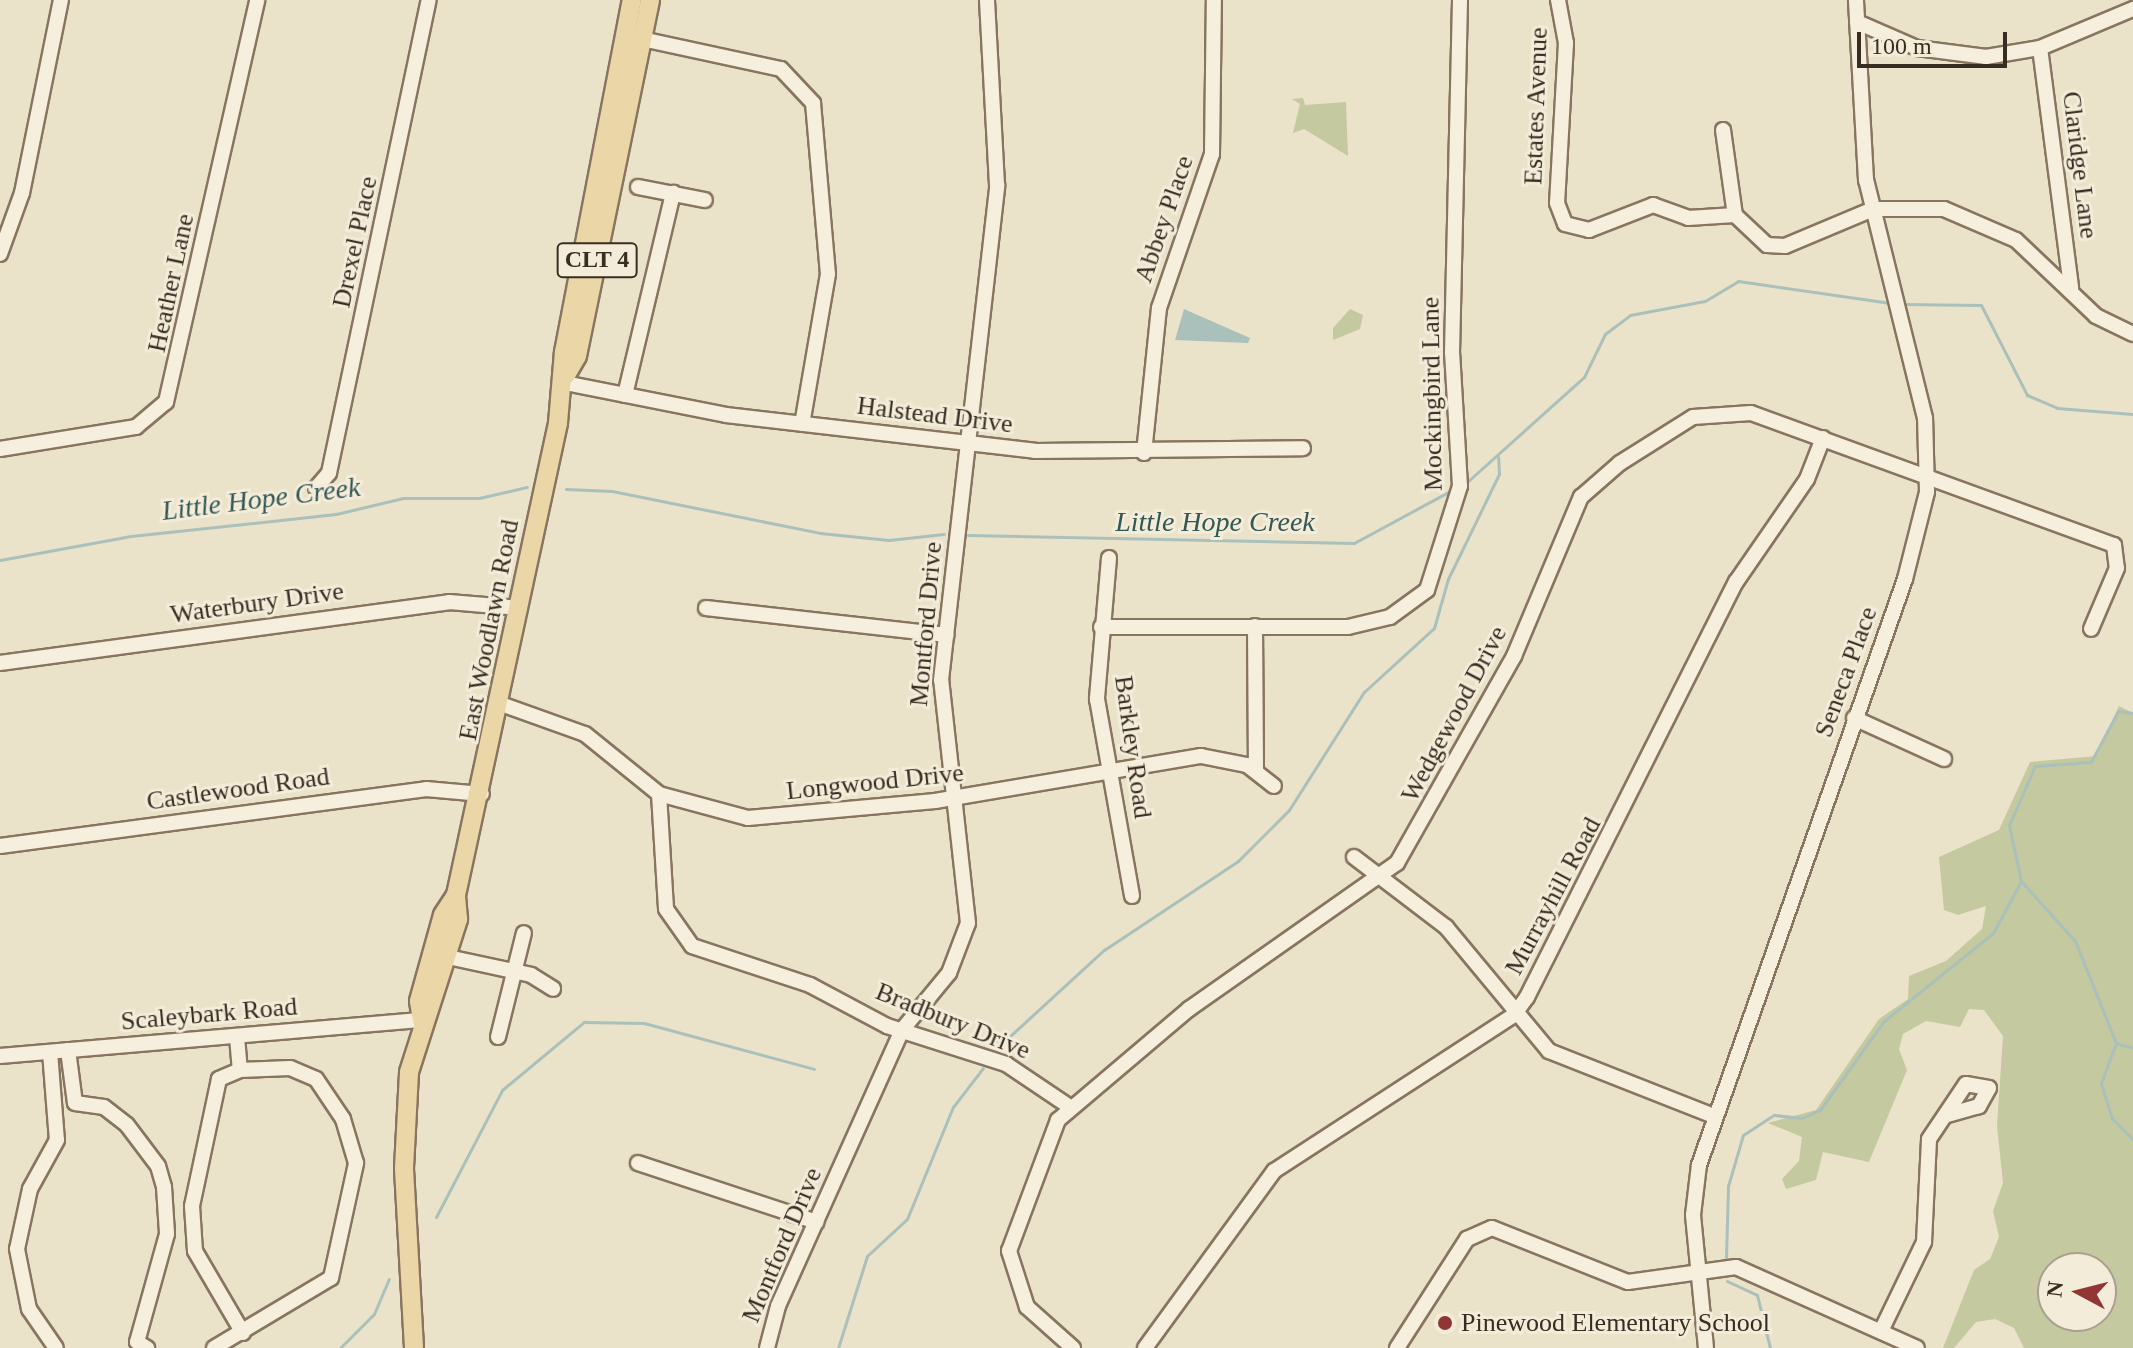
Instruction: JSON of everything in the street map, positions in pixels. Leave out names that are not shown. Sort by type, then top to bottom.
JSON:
[{"type":"main road","name":"East Woodlawn Road","points":[[566,379],[564,352],[632,0]]},
{"type":"main road","name":"East Woodlawn Road","points":[[422,1020],[448,957],[456,895],[482,794],[566,379],[577,356],[650,0]]},
{"type":"main road","name":"East Woodlawn Road","points":[[414,1348],[403,1125],[422,1020],[427,972],[443,915],[456,895]]},
{"type":"street","points":[[0,254],[22,193],[61,0]]},
{"type":"street","name":"Heather Lane","points":[[0,449],[136,427],[166,402],[257,0]]},
{"type":"street","name":"Drexel Place","points":[[316,488],[329,473],[429,0]]},
{"type":"street","name":"Montford Drive","points":[[767,1348],[816,1222],[902,1030],[949,973],[968,923],[942,718],[946,635],[999,164],[987,0]]},
{"type":"street","name":"Abbey Place","points":[[1144,453],[1159,308],[1212,154],[1214,0]]},
{"type":"street","name":"Mockingbird Lane","points":[[1101,627],[1348,627],[1411,606],[1427,590],[1455,519],[1460,0]]},
{"type":"street","name":"Estates Avenue","points":[[1558,0],[1566,43],[1557,203],[1565,224],[1589,230],[1653,205],[1688,218],[1735,215]]},
{"type":"street","name":"Seneca Place","points":[[1706,1348],[1694,1200],[1714,1116],[1905,579],[1928,476],[1925,418],[1863,158],[1856,0]]},
{"type":"street","points":[[1857,22],[1917,48],[1962,57],[2040,48],[2133,9]]},
{"type":"street","points":[[642,39],[781,69],[813,103],[828,274],[802,424]]},
{"type":"street","name":"Claridge Lane","points":[[2040,48],[2071,288]]},
{"type":"street","points":[[1723,130],[1735,215],[1749,234],[1777,247],[1873,209],[1915,206],[1979,220],[2071,288],[2096,316],[2133,334]]},
{"type":"street","points":[[638,187],[705,200]]},
{"type":"street","points":[[625,395],[673,193]]},
{"type":"street","name":"Halstead Drive","points":[[566,379],[625,395],[802,424],[969,443],[1144,453],[1303,448]]},
{"type":"street","name":"Wedgewood Drive","points":[[1073,1348],[1027,1307],[1009,1251],[1045,1144],[1070,1107],[1189,1009],[1382,878],[1417,833],[1514,656],[1590,486],[1709,412],[1751,413],[2103,540],[2119,556],[2091,629]]},
{"type":"street","name":"Murrayhill Road","points":[[1145,1348],[1274,1171],[1514,1015],[1548,966],[1736,582],[1807,479],[1823,438]]},
{"type":"street","name":"Barkley Road","points":[[1109,558],[1097,699],[1132,896]]},
{"type":"street","name":"Waterbury Drive","points":[[0,663],[449,602],[520,608]]},
{"type":"street","points":[[706,608],[946,635]]},
{"type":"street","points":[[1255,626],[1256,770]]},
{"type":"street","name":"Longwood Drive","points":[[501,704],[585,734],[659,794],[748,818],[954,798],[1201,756],[1256,770],[1274,786]]},
{"type":"street","points":[[1854,718],[1944,759]]},
{"type":"street","name":"Castlewood Road","points":[[0,846],[426,789],[482,794]]},
{"type":"street","name":"Bradbury Drive","points":[[659,794],[663,896],[686,941],[810,985],[902,1030],[1006,1064],[1070,1107]]},
{"type":"street","points":[[1354,857],[1446,927],[1514,1015],[1564,1059],[1714,1116]]},
{"type":"street","points":[[498,1037],[524,933]]},
{"type":"street","points":[[448,957],[514,971],[553,989]]},
{"type":"street","name":"Scaleybark Road","points":[[0,1056],[422,1020]]},
{"type":"street","points":[[237,1037],[240,1070]]},
{"type":"street","points":[[68,1050],[75,1103],[104,1107],[127,1125],[158,1166],[164,1187],[167,1234],[137,1342],[147,1348]]},
{"type":"street","points":[[50,1052],[57,1140],[30,1189],[17,1249],[29,1309],[56,1348]]},
{"type":"street","points":[[214,1348],[243,1333],[331,1278],[356,1163],[343,1119],[316,1079],[290,1068],[240,1070],[219,1079],[192,1206],[195,1251],[243,1333]]},
{"type":"street","points":[[1882,1329],[1924,1242],[1925,1151],[1948,1115]]},
{"type":"street","points":[[638,1163],[816,1222]]},
{"type":"street","points":[[1397,1348],[1461,1248],[1487,1229],[1508,1230],[1612,1279],[1651,1282],[1736,1267],[1882,1329],[1917,1348]]},
{"type":"green space","points":[[1303,98],[1305,105],[1346,102],[1348,156],[1304,129],[1293,133],[1300,104],[1292,99]]},
{"type":"green space","points":[[1350,309],[1363,315],[1360,329],[1333,340],[1333,328]]},
{"type":"green space","points":[[2119,706],[2133,713],[2133,1348],[2024,1348],[2014,1328],[1995,1319],[1976,1322],[1954,1348],[1943,1348],[1974,1270],[1990,1259],[1999,1237],[1993,1211],[2003,1183],[1997,1126],[2003,1036],[1984,1010],[1969,1009],[1960,1027],[1926,1021],[1903,1034],[1899,1049],[1907,1070],[1869,1162],[1823,1152],[1816,1180],[1786,1189],[1782,1179],[1799,1161],[1802,1137],[1768,1123],[1816,1110],[1879,1019],[1908,999],[1909,976],[1946,961],[1982,929],[1986,906],[1958,915],[1944,910],[1939,857],[1999,830],[2030,762],[2097,756]]},
{"type":"water","points":[[1184,309],[1250,338],[1248,343],[1175,340]]},
{"type":"waterway","name":"Little Hope Creek","points":[[1467,482],[1584,377],[1605,334],[1630,315],[1705,301],[1738,281],[1890,303]]},
{"type":"waterway","name":"Little Hope Creek","points":[[1902,304],[1981,305],[2027,395],[2057,408],[2133,414]]},
{"type":"waterway","points":[[998,1047],[1104,950],[1238,861],[1289,810],[1364,692],[1434,628],[1448,579],[1499,474],[1498,457]]},
{"type":"waterway","name":"Little Hope Creek","points":[[0,560],[131,536],[336,514],[403,498],[479,498],[527,487]]},
{"type":"waterway","name":"Little Hope Creek","points":[[566,489],[612,491],[820,533],[889,540],[944,534]]},
{"type":"waterway","name":"Little Hope Creek","points":[[968,535],[1354,543],[1450,491]]},
{"type":"waterway","points":[[2116,1043],[2075,941],[2021,881],[2009,825],[2035,766],[2091,762],[2118,711],[2133,713]]},
{"type":"waterway","points":[[1726,1258],[1728,1186],[1743,1135],[1774,1115],[1802,1118],[1820,1110],[1884,1021],[1993,933],[2021,881]]},
{"type":"waterway","points":[[436,1217],[502,1090],[584,1022],[644,1023],[814,1069]]},
{"type":"waterway","points":[[992,1042],[1004,1040]]},
{"type":"waterway","points":[[2116,1043],[2101,1083],[2112,1118],[2133,1140]]},
{"type":"waterway","points":[[2116,1043],[2133,1048]]},
{"type":"waterway","points":[[838,1348],[867,1256],[907,1219],[953,1107],[983,1068]]},
{"type":"waterway","points":[[340,1348],[374,1314],[389,1279]]},
{"type":"waterway","points":[[1727,1281],[1757,1295],[1770,1348]]},
{"type":"place","name":"Pinewood Elementary School","points":[[1445,1323]]}]
